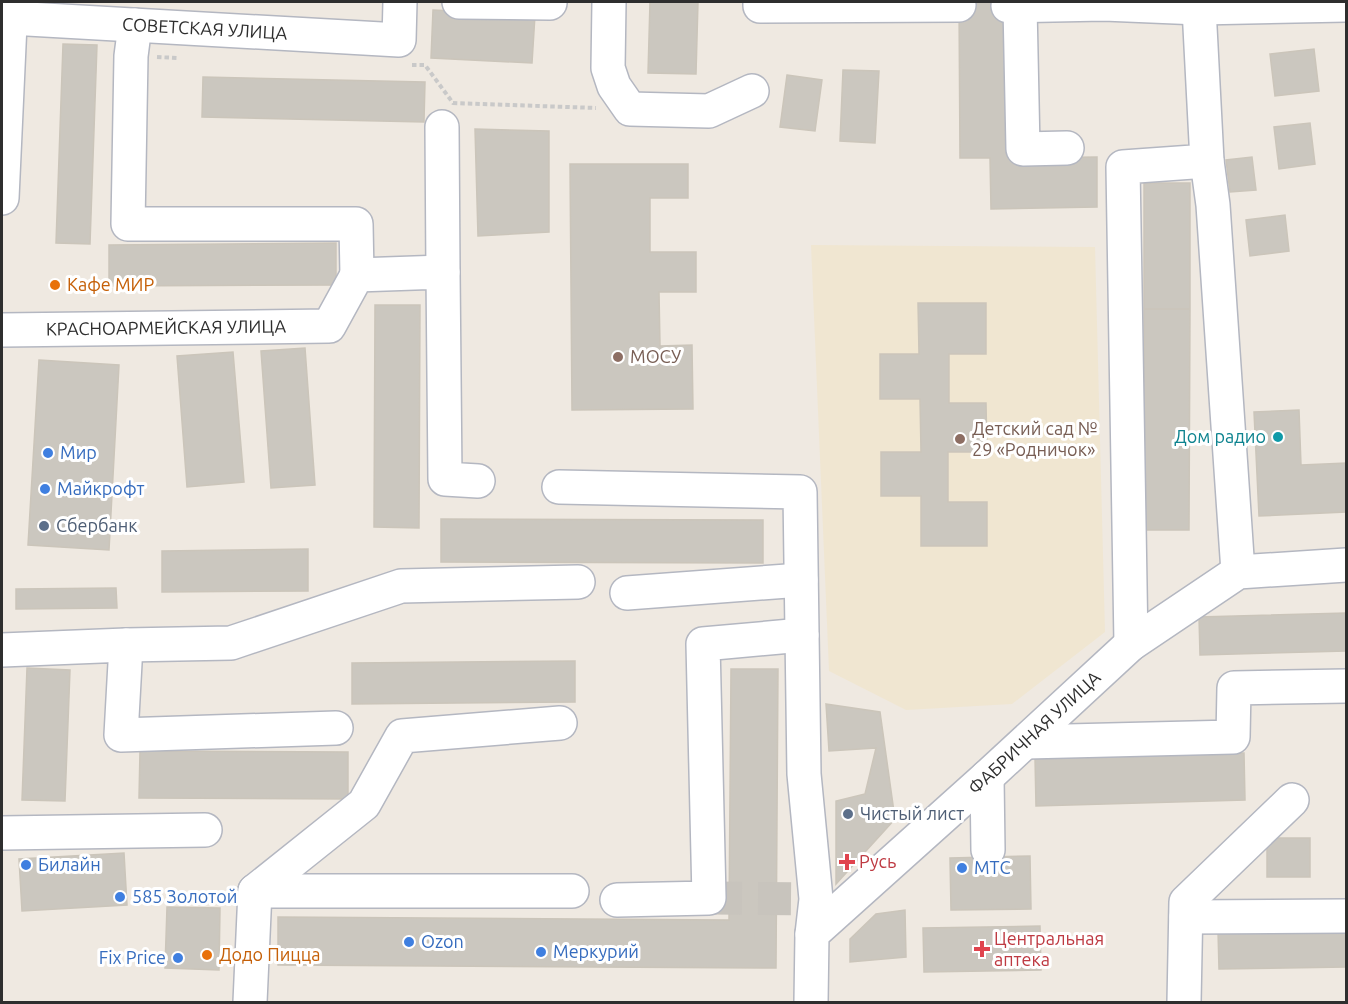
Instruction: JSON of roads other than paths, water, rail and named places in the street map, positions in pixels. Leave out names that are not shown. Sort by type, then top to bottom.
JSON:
[{"type":"street","name":"СОВЕТСКАЯ УЛИЦА","points":[[11,10],[133,40],[190,15],[400,52],[400,2]]},
{"type":"street","points":[[459,2],[550,3]]},
{"type":"street","points":[[609,2],[608,68],[614,86],[630,109],[709,111],[752,90]]},
{"type":"street","points":[[1067,148],[1023,149],[1014,6],[1104,3],[1199,8],[1347,5]]},
{"type":"street","points":[[760,4],[959,5]]},
{"type":"street","points":[[1199,8],[1207,161],[1213,205],[1238,572],[1347,565]]},
{"type":"street","points":[[2,198],[11,10]]},
{"type":"street","points":[[133,40],[128,224],[356,224],[357,275],[443,272]]},
{"type":"street","points":[[442,127],[445,479],[478,480]]},
{"type":"street","points":[[1131,645],[1123,167],[1207,161]]},
{"type":"street","name":"КРАСНОАРМЕЙСКАЯ УЛИЦА","points":[[2,330],[329,326],[357,275]]},
{"type":"street","points":[[560,487],[800,492],[804,774],[816,899],[812,934],[811,1002]]},
{"type":"street","name":"ФАБРИЧНАЯ УЛИЦА","points":[[812,934],[1131,645],[1238,572]]},
{"type":"street","points":[[627,593],[801,580]]},
{"type":"street","points":[[2,650],[231,643],[401,586],[578,582]]},
{"type":"street","points":[[617,900],[709,898],[703,644],[802,635]]},
{"type":"street","points":[[126,645],[121,735],[336,728]]},
{"type":"street","points":[[1026,742],[1233,737],[1234,688],[1347,686]]},
{"type":"street","points":[[250,1002],[255,891],[364,804],[402,736],[560,723]]},
{"type":"street","points":[[987,777],[988,850]]},
{"type":"street","points":[[1184,1002],[1186,903],[1292,800]]},
{"type":"street","points":[[2,833],[205,830]]},
{"type":"street","points":[[255,891],[572,891]]},
{"type":"street","points":[[1186,917],[1347,916]]},
{"type":"tunnel","points":[[709,898],[816,899]]},
{"type":"place","name":"Кафе МИР","points":[[55,285]]},
{"type":"place","name":"МОСУ","points":[[618,357]]},
{"type":"place","name":"Дом радио","points":[[1278,437]]},
{"type":"place","name":"Детский сад № 29 «Родничок»","points":[[960,439]]},
{"type":"place","name":"Мир","points":[[48,453]]},
{"type":"place","name":"Майкрофт","points":[[45,489]]},
{"type":"place","name":"Сбербанк","points":[[44,526]]},
{"type":"place","name":"Чистый лист","points":[[848,814]]},
{"type":"place","name":"Русь","points":[[847,862]]},
{"type":"place","name":"Билайн","points":[[26,865]]},
{"type":"place","name":"МТС","points":[[962,868]]},
{"type":"place","name":"585 Золотой","points":[[120,897]]},
{"type":"place","name":"Ozon","points":[[409,942]]},
{"type":"place","name":"Центральная аптека","points":[[982,949]]},
{"type":"place","name":"Меркурий","points":[[541,952]]},
{"type":"place","name":"Додо Пицца","points":[[207,955]]},
{"type":"place","name":"Fix Price","points":[[178,958]]}]
